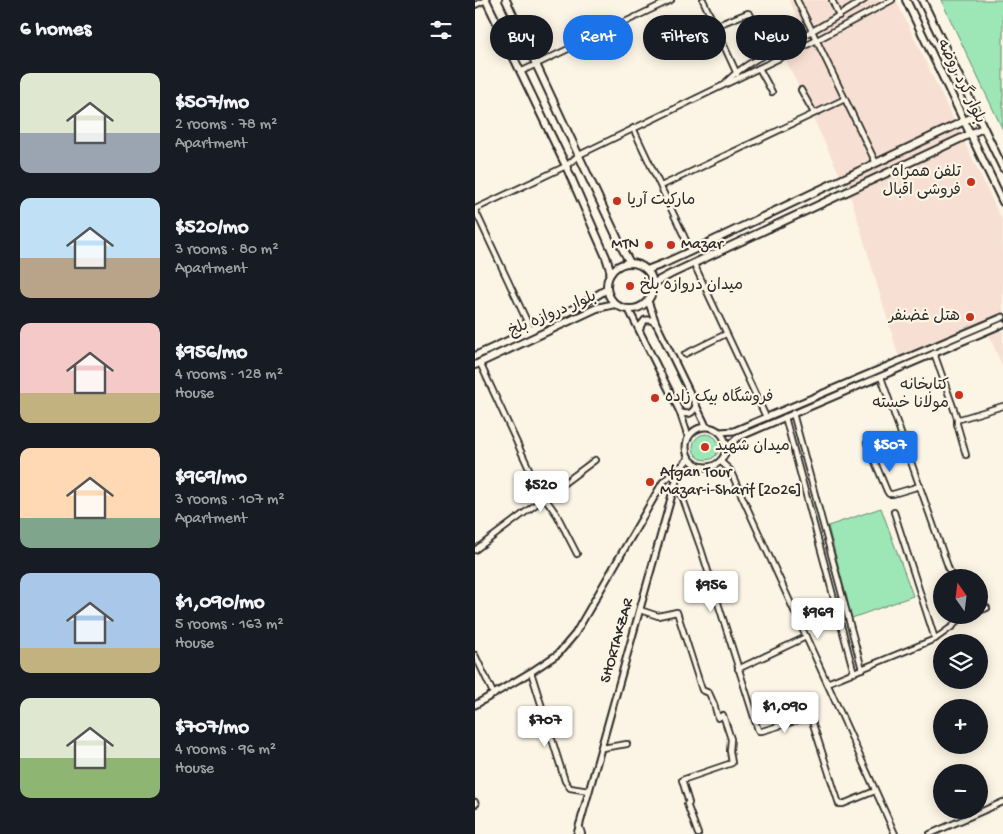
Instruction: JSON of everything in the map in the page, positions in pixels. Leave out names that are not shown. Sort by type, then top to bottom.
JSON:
[{"type":"main road","points":[[486,0],[565,166],[611,273]]},
{"type":"main road","points":[[506,0],[630,263]]},
{"type":"main road","name":"بلوار گرد روضه","points":[[905,0],[1003,202]]},
{"type":"main road","name":"بلوار گرد روضه","points":[[922,0],[1003,168]]},
{"type":"main road","points":[[647,270],[691,251],[977,115]]},
{"type":"main road","points":[[653,284],[983,128]]},
{"type":"main road","points":[[639,264],[647,270],[653,284],[652,296],[643,306],[629,310],[615,304],[609,298],[607,289],[608,278],[619,265],[639,264]]},
{"type":"main road","name":"بلوار دروازه بلخ","points":[[475,356],[531,330],[592,299],[607,289]]},
{"type":"main road","name":"بلوار دروازه بلخ","points":[[477,364],[597,308],[615,304]]},
{"type":"street","points":[[475,5],[486,0]]},
{"type":"street","points":[[520,72],[671,0]]},
{"type":"street","points":[[703,0],[710,15]]},
{"type":"street","points":[[797,0],[876,163]]},
{"type":"street","points":[[832,0],[839,16]]},
{"type":"street","points":[[723,85],[736,72],[769,52],[812,31],[864,0]]},
{"type":"street","points":[[476,208],[565,166],[579,155],[633,128],[817,40],[892,0]]},
{"type":"street","points":[[726,50],[739,77]]},
{"type":"street","points":[[759,68],[772,92]]},
{"type":"street","points":[[801,90],[814,113]]},
{"type":"street","points":[[661,186],[845,99]]},
{"type":"street","points":[[633,128],[691,251]]},
{"type":"street","points":[[475,200],[476,208],[531,330]]},
{"type":"street","points":[[694,264],[766,417]]},
{"type":"street","points":[[648,301],[656,323],[706,426]]},
{"type":"street","points":[[629,310],[680,412],[689,436]]},
{"type":"street","points":[[720,432],[734,431],[1003,317]]},
{"type":"street","points":[[640,330],[645,320],[651,320],[656,323]]},
{"type":"street","points":[[726,448],[737,438],[1003,324]]},
{"type":"street","points":[[685,354],[727,334]]},
{"type":"street","points":[[934,353],[957,418],[966,455]]},
{"type":"street","points":[[477,364],[544,498],[557,516],[577,554]]},
{"type":"street","points":[[881,377],[949,569]]},
{"type":"street","points":[[680,412],[690,414],[696,406]]},
{"type":"street","points":[[957,418],[961,419],[1003,406]]},
{"type":"street","points":[[793,413],[862,669]]},
{"type":"street","points":[[785,417],[854,673]]},
{"type":"street","points":[[706,426],[720,432],[726,448],[720,461],[704,467],[693,463],[685,451],[685,443],[693,431],[699,427],[706,426]]},
{"type":"street","points":[[867,443],[889,494],[920,486]]},
{"type":"street","name":"SHORTAKZAR","points":[[577,834],[675,484],[681,467],[689,458]]},
{"type":"street","points":[[475,550],[595,460]]},
{"type":"street","points":[[720,461],[730,470],[895,834]]},
{"type":"street","points":[[475,705],[558,654],[575,634],[663,482],[681,467]]},
{"type":"street","points":[[675,484],[682,496],[701,549],[759,731],[811,718],[839,804],[875,791]]},
{"type":"street","points":[[894,512],[933,634]]},
{"type":"street","points":[[640,610],[659,616],[677,612],[702,690],[709,693],[718,718],[723,716],[731,739],[730,752],[732,763],[683,780],[689,803],[687,804],[698,834]]},
{"type":"street","points":[[942,634],[954,624]]},
{"type":"street","points":[[738,669],[806,637]]},
{"type":"street","points":[[827,682],[854,673],[933,640]]},
{"type":"street","points":[[475,655],[493,695]]},
{"type":"street","points":[[531,672],[565,781],[570,788],[589,791]]},
{"type":"street","points":[[601,748],[627,744]]},
{"type":"street","points":[[930,834],[1003,802]]},
{"type":"street","points":[[579,825],[582,834]]},
{"type":"shaded area","points":[[789,0],[896,0],[1003,222],[1003,368],[984,323],[899,358],[852,201],[786,60],[807,60],[807,15],[796,15]]},
{"type":"green space","points":[[941,0],[1003,0],[1003,130]]},
{"type":"green space","points":[[706,434],[715,438],[719,447],[715,456],[706,460],[697,456],[693,447],[697,438]]},
{"type":"green space","points":[[881,508],[913,596],[852,618],[828,526]]},
{"type":"place","name":"تلفن همراه فروشی اقبال","points":[[971,182]]},
{"type":"place","name":"مارکیت آریا","points":[[617,201]]},
{"type":"place","name":"MTN","points":[[649,245]]},
{"type":"place","name":"Mazar","points":[[671,245]]},
{"type":"place","name":"میدان دروازه بلخ","points":[[630,286]]},
{"type":"place","name":"هتل غضنفر","points":[[970,317]]},
{"type":"place","name":"کتابخانه مولانا خسته","points":[[959,395]]},
{"type":"place","name":"فروشگاه بیک زاده","points":[[655,398]]},
{"type":"place","name":"میدان شهید","points":[[705,447]]},
{"type":"place","name":"Afgan Tour Mazar-i-Sharif [2026]","points":[[650,482]]}]
